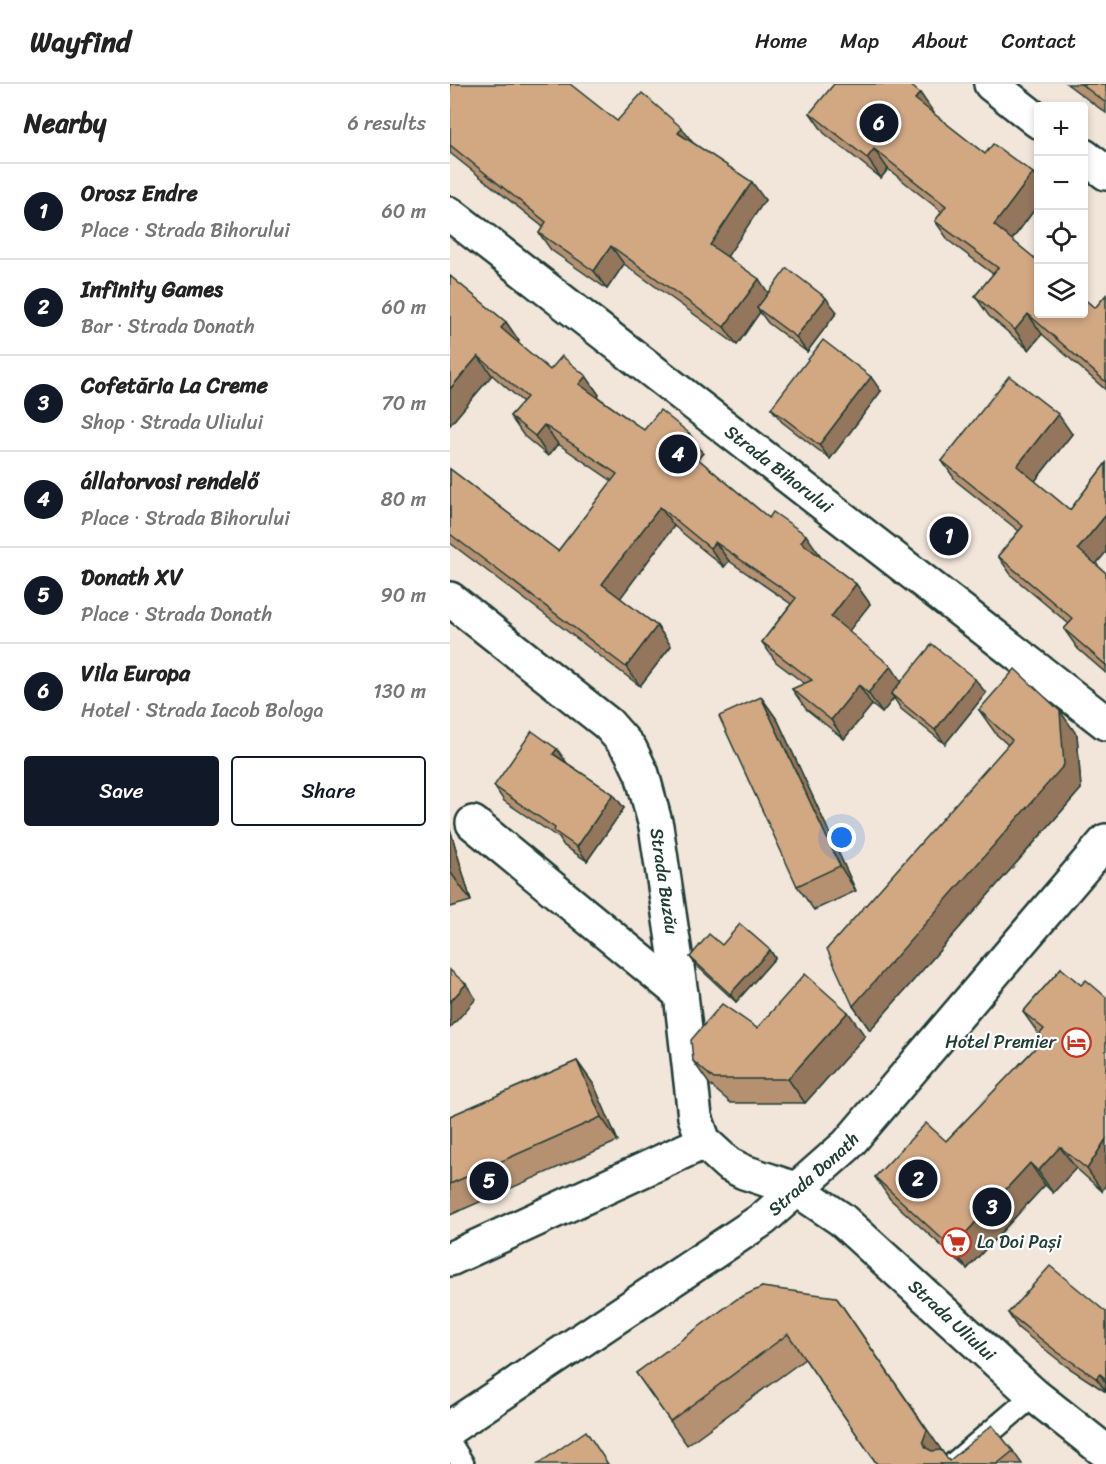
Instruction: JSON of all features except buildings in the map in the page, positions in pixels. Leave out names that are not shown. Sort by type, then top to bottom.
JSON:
[{"type":"street","points":[[992,84],[1034,118]]},
{"type":"street","points":[[1088,160],[1106,173]]},
{"type":"street","name":"Strada Bihorului","points":[[450,214],[1106,723]]},
{"type":"street","name":"Strada Buzău","points":[[450,599],[608,724],[630,749],[642,774],[656,826],[681,994],[694,1117],[704,1142]]},
{"type":"street","points":[[473,823],[681,994]]},
{"type":"street","name":"Strada Donath","points":[[450,1428],[763,1219],[798,1190],[847,1145],[1106,841]]},
{"type":"street","points":[[450,1259],[704,1142],[713,1152],[744,1172],[798,1190]]},
{"type":"street","name":"Strada Uliului","points":[[798,1190],[841,1219],[1034,1395],[1106,1452]]},
{"type":"lane","points":[[953,1464],[1034,1395]]},
{"type":"lane","points":[[450,1443],[463,1464]]},
{"type":"place","name":"Vila Europa","points":[[879,123]]},
{"type":"place","name":"állatorvosi rendelő","points":[[678,454]]},
{"type":"place","name":"Orosz Endre","points":[[949,536]]},
{"type":"place","name":"Hotel Premier","points":[[1077,1042]]},
{"type":"place","name":"Infinity Games","points":[[918,1179]]},
{"type":"place","name":"Donath XV","points":[[489,1181]]},
{"type":"place","name":"Cofetăria La Creme","points":[[992,1207]]},
{"type":"place","name":"La Doi Pași","points":[[956,1242]]}]
